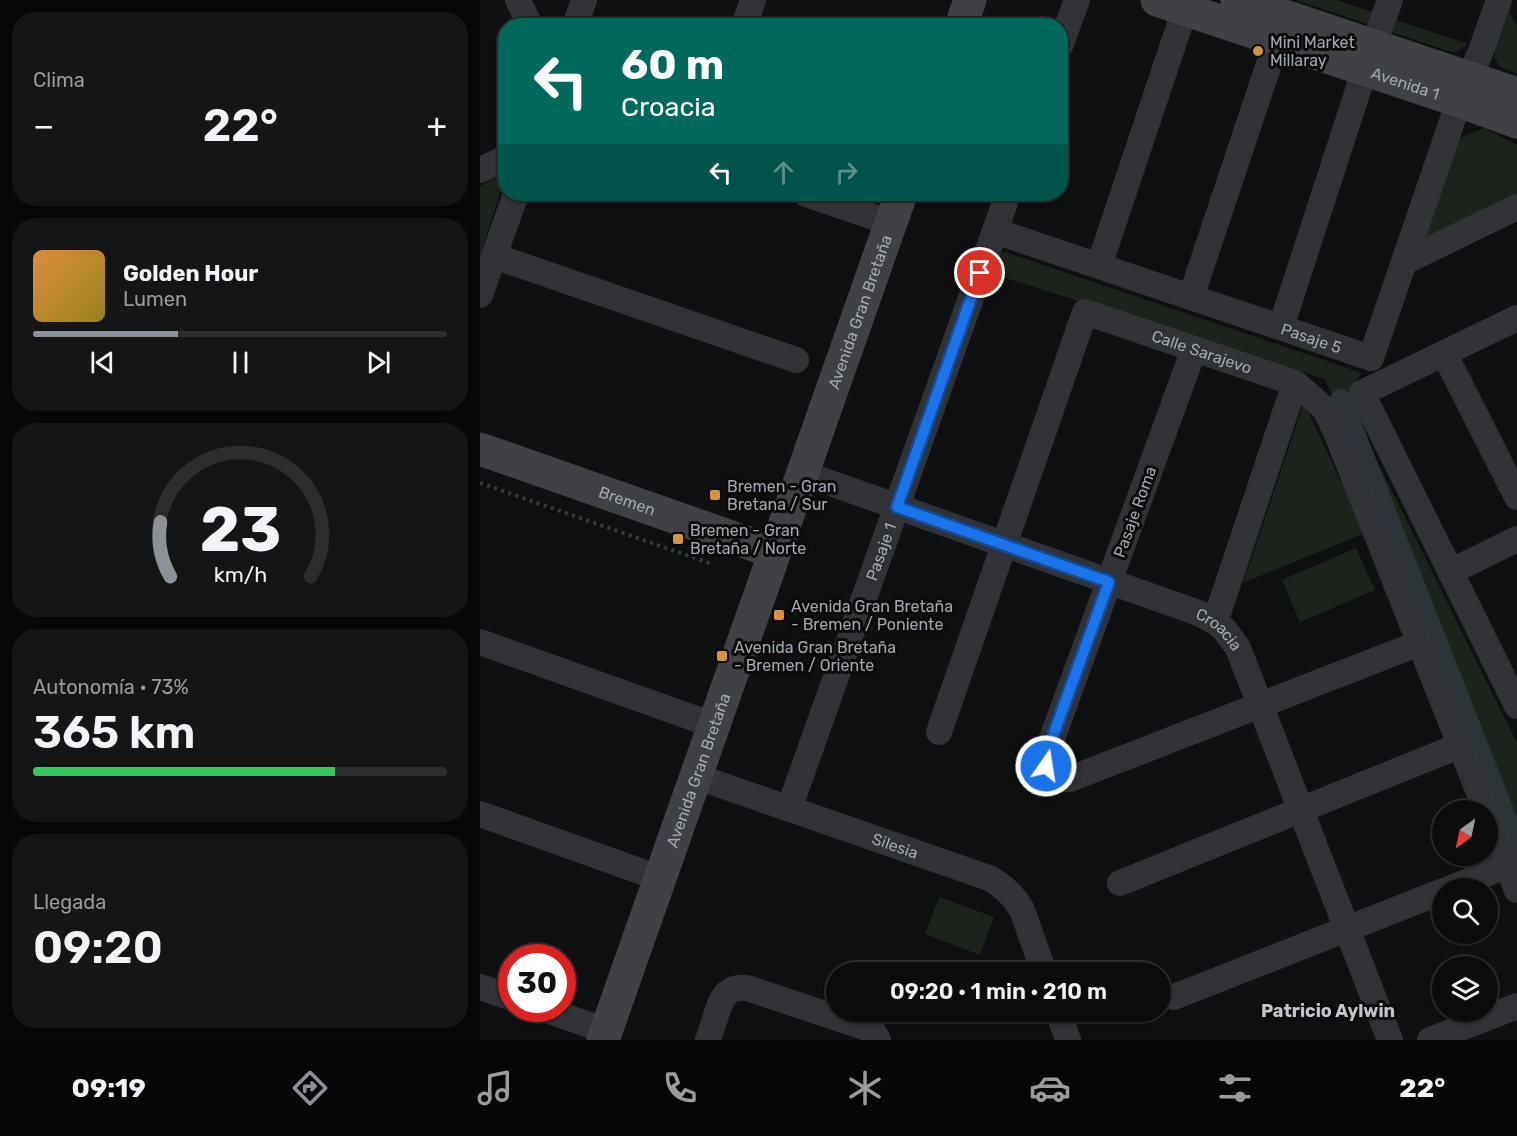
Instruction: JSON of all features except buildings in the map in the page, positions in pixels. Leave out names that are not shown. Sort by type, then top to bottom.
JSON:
[{"type":"main road","points":[[964,18],[970,0]]},
{"type":"main road","name":"Avenida 1","points":[[1237,0],[1369,58],[1464,89],[1517,94]]},
{"type":"main road","name":"Avenida 1","points":[[1171,5],[1282,18]]},
{"type":"main road","name":"Avenida 1","points":[[1464,89],[1517,122]]},
{"type":"main road","name":"Avenida Gran Bretaña","points":[[604,1035],[896,208]]},
{"type":"main road","name":"Bremen","points":[[480,449],[774,552]]},
{"type":"street","points":[[518,0],[526,18]]},
{"type":"street","points":[[578,18],[584,0]]},
{"type":"street","points":[[747,18],[753,0]]},
{"type":"street","points":[[1068,24],[1077,0]]},
{"type":"street","points":[[1281,327],[1389,0]]},
{"type":"street","points":[[1387,381],[1371,358],[1464,89],[1481,51],[1499,0]]},
{"type":"street","points":[[1099,266],[1171,5]]},
{"type":"street","points":[[1191,297],[1282,18]]},
{"type":"street","points":[[480,170],[498,162]]},
{"type":"street","points":[[480,295],[514,201]]},
{"type":"street","points":[[851,201],[896,208]]},
{"type":"street","name":"Pasaje 1","points":[[789,809],[1006,201]]},
{"type":"street","points":[[1404,262],[1517,207]]},
{"type":"street","name":"Pasaje 5","points":[[995,231],[1371,358]]},
{"type":"street","points":[[494,256],[795,360]]},
{"type":"street","name":"Calle Sarajevo","points":[[939,732],[1085,312],[1295,383],[1325,410],[1336,432],[1482,800]]},
{"type":"street","points":[[1517,318],[1362,393],[1517,706]]},
{"type":"street","name":"Pasaje Roma","points":[[1194,349],[1046,755],[1046,766],[1052,776],[1064,780],[1070,779],[1261,705]]},
{"type":"street","points":[[1444,353],[1517,497]]},
{"type":"street","points":[[1215,622],[1295,383]]},
{"type":"street","name":"Croacia","points":[[802,473],[1203,615],[1224,629],[1238,648],[1390,1040]]},
{"type":"street","points":[[1450,572],[1517,539]]},
{"type":"street","points":[[480,642],[713,725]]},
{"type":"street","points":[[1261,705],[1420,643]]},
{"type":"street","points":[[1120,883],[1461,745]]},
{"type":"street","name":"Silesia","points":[[695,776],[989,878],[1000,884],[1017,901],[1040,962]]},
{"type":"street","points":[[480,814],[659,878]]},
{"type":"street","name":"Calle Sarajevo","points":[[1498,840],[1517,890]]},
{"type":"street","points":[[1476,878],[1508,865]]},
{"type":"street","points":[[1174,997],[1432,895]]},
{"type":"street","points":[[480,987],[498,993]]},
{"type":"street","points":[[708,1040],[726,993],[740,987],[747,987],[870,1029],[878,1040]]},
{"type":"street","points":[[1430,1040],[1517,1006]]},
{"type":"street","points":[[574,1022],[604,1035]]},
{"type":"street","points":[[1062,1022],[1068,1040]]},
{"type":"path","points":[[480,483],[712,564]]},
{"type":"shaded area","points":[[1296,0],[1337,0],[1468,44],[1454,53]]},
{"type":"shaded area","points":[[1509,12],[1517,26],[1517,73],[1501,66],[1495,56]]},
{"type":"shaded area","points":[[1484,128],[1517,145],[1517,195],[1425,240],[1422,237],[1459,138]]},
{"type":"shaded area","points":[[498,177],[498,199],[480,256],[480,186]]},
{"type":"shaded area","points":[[1005,252],[1362,373],[1350,389],[1356,418],[1517,743],[1517,870],[1498,821],[1498,800],[1490,800],[1325,379],[987,272],[993,255]]},
{"type":"shaded area","points":[[1304,403],[1365,533],[1243,583]]},
{"type":"shaded area","points":[[1356,548],[1375,590],[1300,622],[1282,580]]},
{"type":"shaded area","points":[[939,897],[994,917],[980,955],[925,934]]},
{"type":"waterway","points":[[1341,400],[1517,847]]},
{"type":"place","name":"Mini Market Millaray","points":[[1258,51]]},
{"type":"place","name":"Bremen - Gran Bretana / Sur","points":[[715,495]]},
{"type":"place","name":"Bremen - Gran Bretaña / Norte","points":[[678,539]]},
{"type":"place","name":"Avenida Gran Bretaña - Bremen / Poniente","points":[[779,615]]},
{"type":"place","name":"Avenida Gran Bretaña - Bremen / Oriente","points":[[722,656]]},
{"type":"district","name":"Patricio Aylwin","points":[[1328,1011]]},
{"type":"route","points":[[980,273],[897,507],[1109,582],[1046,755],[1046,766]]}]
